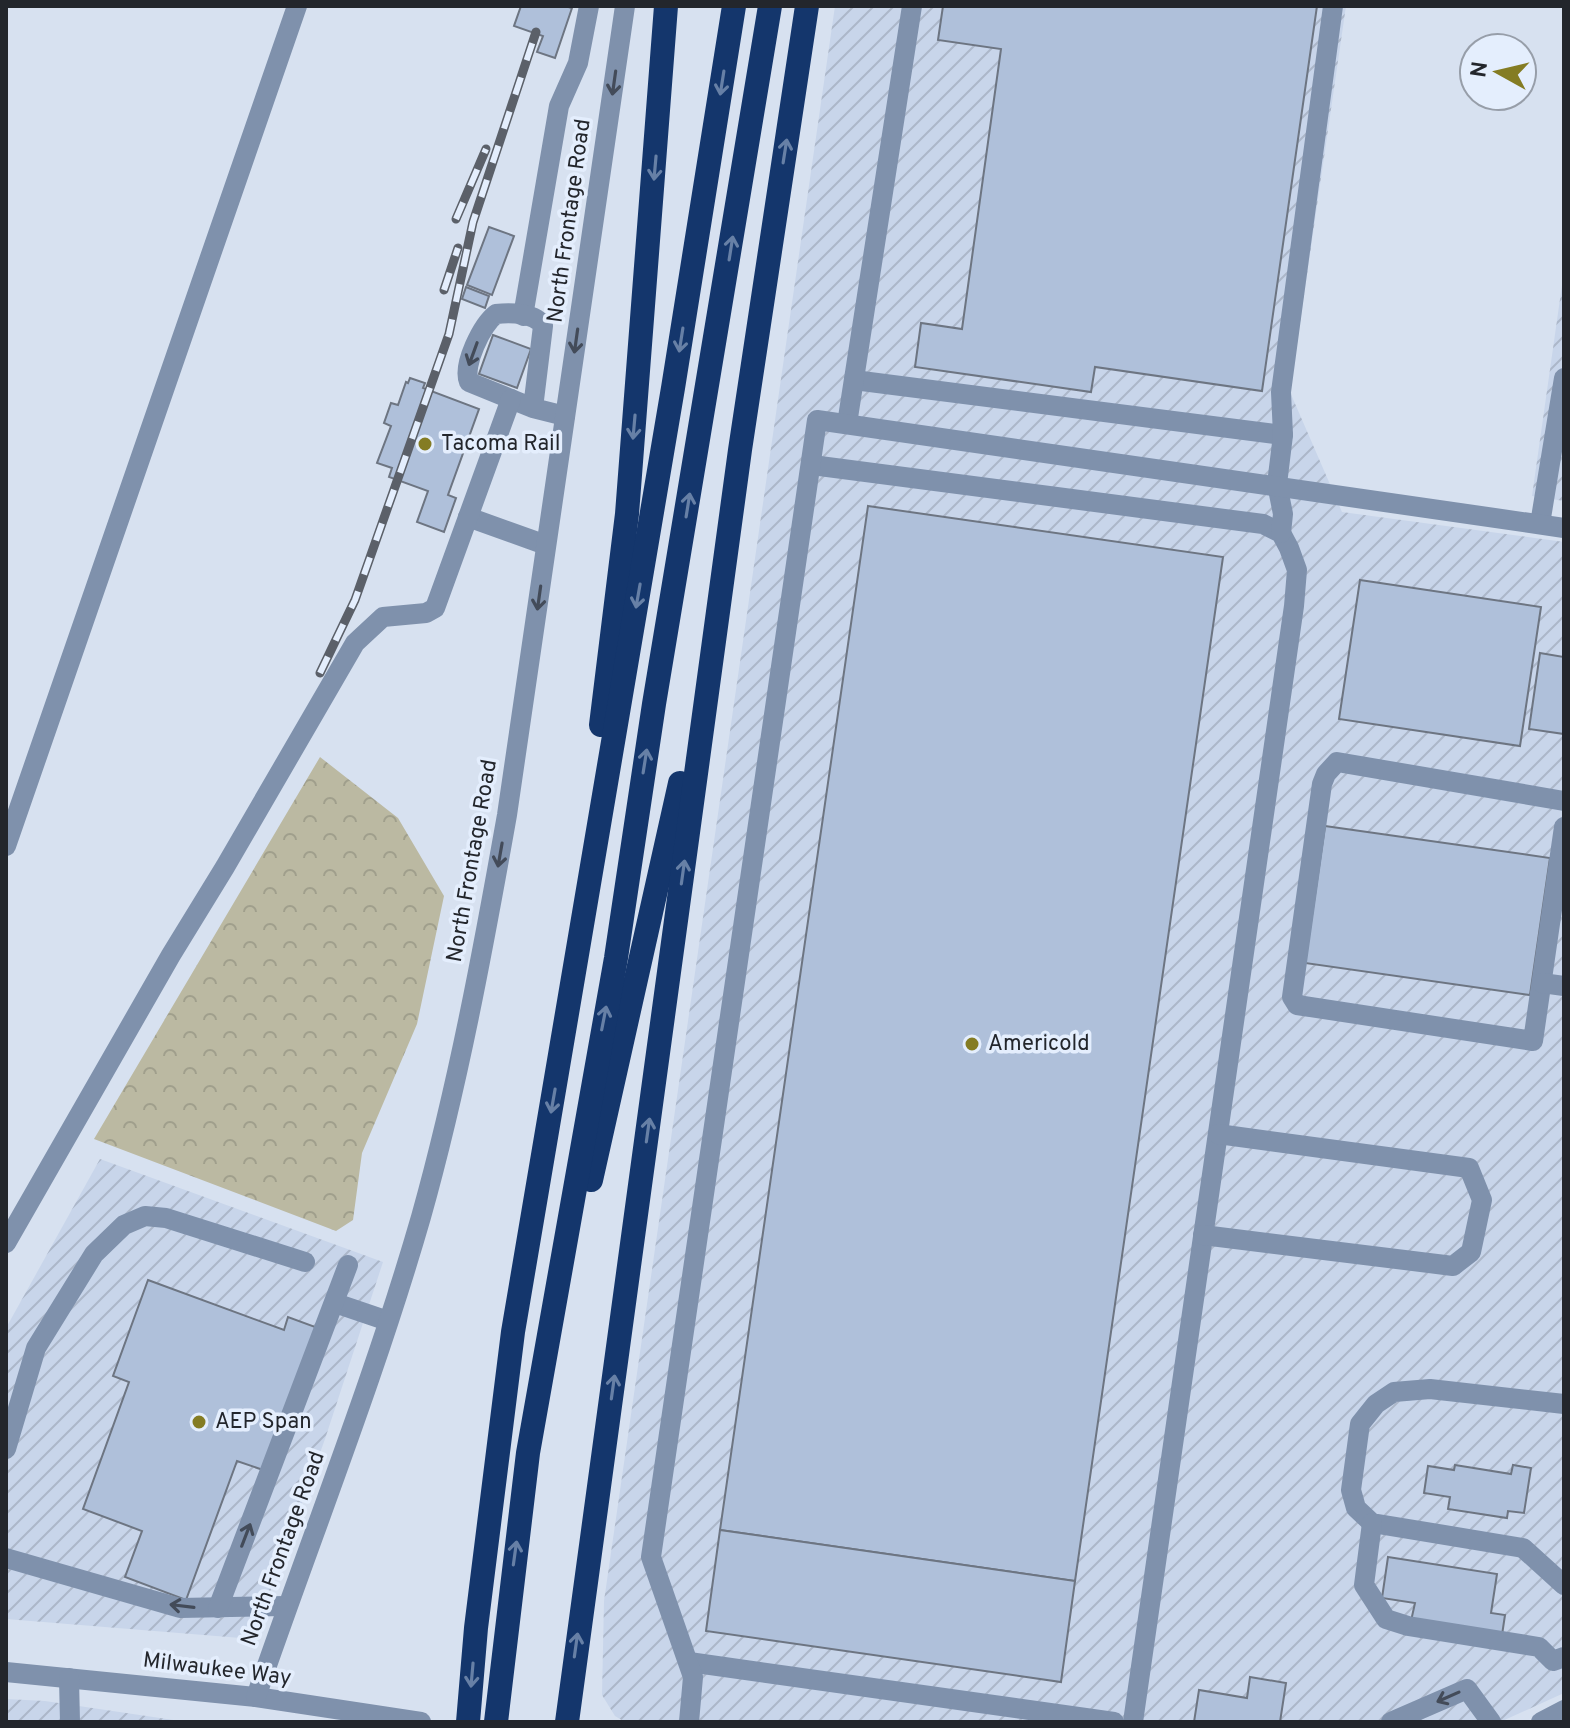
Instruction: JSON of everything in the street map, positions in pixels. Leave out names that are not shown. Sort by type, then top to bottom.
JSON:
[{"type":"highway","points":[[563,1045],[627,514],[666,6]]},
{"type":"highway","points":[[468,1722],[476,1628],[513,1332],[673,388],[734,6]]},
{"type":"highway","points":[[496,1722],[528,1453],[616,958],[654,704],[770,6]]},
{"type":"highway","points":[[567,1722],[740,450],[807,6]]},
{"type":"highway","points":[[528,1453],[676,806],[740,450]]},
{"type":"street","points":[[6,846],[297,6]]},
{"type":"street","points":[[523,316],[559,106],[578,63],[589,6]]},
{"type":"street","name":"North Frontage Road","points":[[256,1697],[343,1457],[421,1216],[483,948],[507,815],[625,6]]},
{"type":"street","points":[[847,424],[912,6]]},
{"type":"street","points":[[1133,1722],[1294,606],[1297,570],[1281,533],[1283,514],[1277,484],[1283,435],[1281,392],[1333,6]]},
{"type":"street","points":[[533,408],[544,331],[540,320],[501,313],[492,317],[482,330],[467,379],[472,385],[533,408],[565,416]]},
{"type":"street","points":[[1540,524],[1560,432],[1564,378]]},
{"type":"street","points":[[854,380],[1283,435]]},
{"type":"street","points":[[6,1243],[355,643],[383,617],[426,613],[435,608],[511,399]]},
{"type":"street","points":[[689,1722],[693,1677],[651,1557],[817,420],[1277,484],[1564,528]]},
{"type":"street","points":[[812,465],[1263,524],[1281,533]]},
{"type":"street","points":[[468,517],[546,545]]},
{"type":"street","points":[[1564,801],[1337,762],[1322,784],[1292,997],[1297,1005],[1533,1041],[1564,827]]},
{"type":"street","points":[[1542,983],[1564,986]]},
{"type":"street","points":[[1203,1235],[1453,1266],[1471,1252],[1482,1200],[1469,1168],[1218,1134]]},
{"type":"street","points":[[6,1449],[36,1348],[94,1254],[124,1225],[145,1216],[166,1218],[305,1262]]},
{"type":"street","points":[[218,1608],[348,1265]]},
{"type":"street","points":[[335,1303],[388,1321]]},
{"type":"street","points":[[1564,1404],[1430,1389],[1394,1392],[1376,1404],[1360,1424],[1351,1490],[1356,1508],[1372,1523],[1523,1548],[1564,1585]]},
{"type":"street","points":[[1372,1523],[1364,1585],[1386,1619],[1408,1626],[1539,1647],[1553,1661],[1564,1657]]},
{"type":"street","points":[[6,1558],[180,1608],[287,1606]]},
{"type":"street","points":[[689,1662],[1114,1722]]},
{"type":"street","name":"Milwaukee Way","points":[[6,1672],[256,1697],[354,1717],[421,1722]]},
{"type":"street","points":[[69,1678],[70,1722]]},
{"type":"street","points":[[1391,1722],[1467,1689],[1491,1722]]},
{"type":"street","points":[[1541,1722],[1564,1710]]},
{"type":"shaded area","points":[[835,6],[1346,6],[1290,392],[1342,512],[1564,542],[1564,1693],[1500,1722],[625,1722],[615,1716],[602,1695],[604,1601]]},
{"type":"shaded area","points":[[1564,271],[1564,501],[1532,496]]},
{"type":"shaded area","points":[[100,1159],[383,1262],[325,1439],[253,1639],[6,1619],[6,1328]]},
{"type":"shaded area","points":[[6,1699],[45,1701],[187,1722],[6,1722]]},
{"type":"green space","points":[[320,757],[398,818],[444,896],[417,1024],[362,1153],[353,1220],[336,1231],[94,1139]]},
{"type":"building","points":[[521,6],[572,8],[555,58],[537,52],[543,36],[514,26]]},
{"type":"building","points":[[943,6],[1317,6],[1262,391],[1095,367],[1091,392],[915,367],[921,323],[962,329],[1001,49],[938,40]]},
{"type":"building","points":[[489,227],[514,236],[492,295],[467,285]]},
{"type":"building","points":[[466,287],[489,296],[485,308],[462,299]]},
{"type":"building","points":[[493,335],[531,349],[517,388],[479,374]]},
{"type":"building","name":"Tacoma Rail","points":[[410,378],[425,383],[423,388],[479,409],[448,495],[456,498],[444,532],[417,522],[428,491],[389,477],[392,468],[377,463],[391,426],[384,423],[391,403],[398,405]]},
{"type":"building","name":"Americold","points":[[868,506],[1223,557],[1075,1581],[720,1530]]},
{"type":"building","points":[[1360,580],[1541,607],[1520,746],[1339,719]]},
{"type":"building","points":[[1540,653],[1564,657],[1564,734],[1529,729]]},
{"type":"building","points":[[1325,826],[1550,858],[1530,995],[1305,963]]},
{"type":"building","name":"AEP Span","points":[[148,1280],[284,1330],[288,1317],[318,1328],[266,1471],[237,1461],[186,1600],[125,1577],[142,1531],[83,1509],[129,1382],[113,1376]]},
{"type":"building","points":[[1455,1465],[1511,1474],[1513,1465],[1531,1468],[1524,1513],[1508,1511],[1507,1518],[1448,1509],[1450,1497],[1424,1493],[1428,1466],[1454,1470]]},
{"type":"building","points":[[720,1530],[1075,1581],[1061,1682],[706,1631]]},
{"type":"building","points":[[1388,1557],[1497,1574],[1491,1613],[1505,1615],[1502,1635],[1411,1621],[1415,1603],[1382,1598]]},
{"type":"building","points":[[1250,1677],[1286,1683],[1280,1722],[1194,1722],[1199,1690],[1247,1698]]},
{"type":"railway","points":[[320,673],[355,600],[449,334],[473,222],[536,32]]},
{"type":"railway","points":[[456,219],[486,149]]},
{"type":"railway","points":[[444,290],[458,248]]},
{"type":"place","name":"Tacoma Rail","points":[[425,444]]},
{"type":"place","name":"Americold","points":[[972,1044]]},
{"type":"place","name":"AEP Span","points":[[199,1422]]}]
